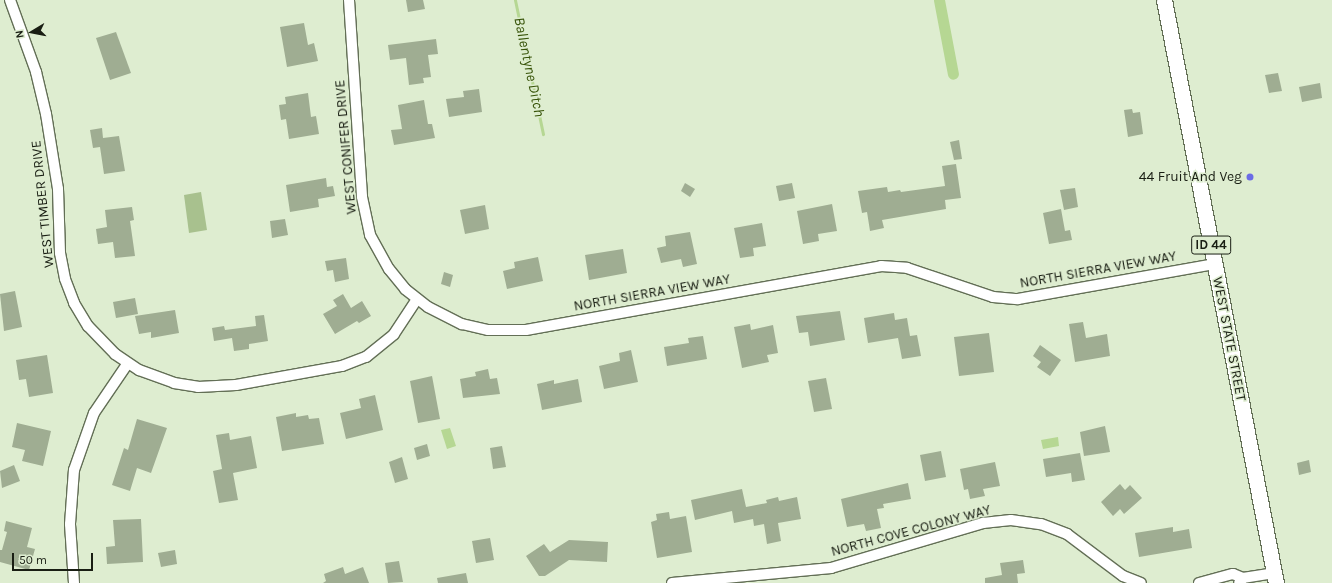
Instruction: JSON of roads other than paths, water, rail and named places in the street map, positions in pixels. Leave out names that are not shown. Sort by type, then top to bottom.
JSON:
[{"type":"main road","name":"WEST STATE STREET","points":[[1164,0],[1274,578]]},
{"type":"street","name":"WEST TIMBER DRIVE","points":[[10,0],[36,72],[46,114],[58,189],[60,253],[65,279],[74,303],[88,326],[105,345],[128,363]]},
{"type":"street","name":"WEST CONIFER DRIVE","points":[[349,0],[362,197],[366,223],[376,247],[389,269],[417,299]]},
{"type":"street","name":"NORTH SIERRA VIEW WAY","points":[[417,299],[439,313],[462,324],[488,330],[513,331],[881,266],[907,268],[993,297],[1018,299],[1214,264]]},
{"type":"street","points":[[74,583],[70,524],[74,470],[94,413],[128,363],[168,382],[211,388],[342,366],[366,358],[386,343],[417,299]]},
{"type":"street","name":"NORTH COVE COLONY WAY","points":[[672,583],[831,568],[983,523],[1011,520],[1041,524],[1067,534],[1123,576],[1141,583]]},
{"type":"street","points":[[1199,583],[1233,574],[1241,581],[1274,578]]},
{"type":"waterway","name":"Ballentyne Ditch","points":[[515,0],[543,134]]},
{"type":"waterway","points":[[939,0],[953,74]]},
{"type":"place","name":"44 Fruit And Veg","points":[[1250,177]]}]
